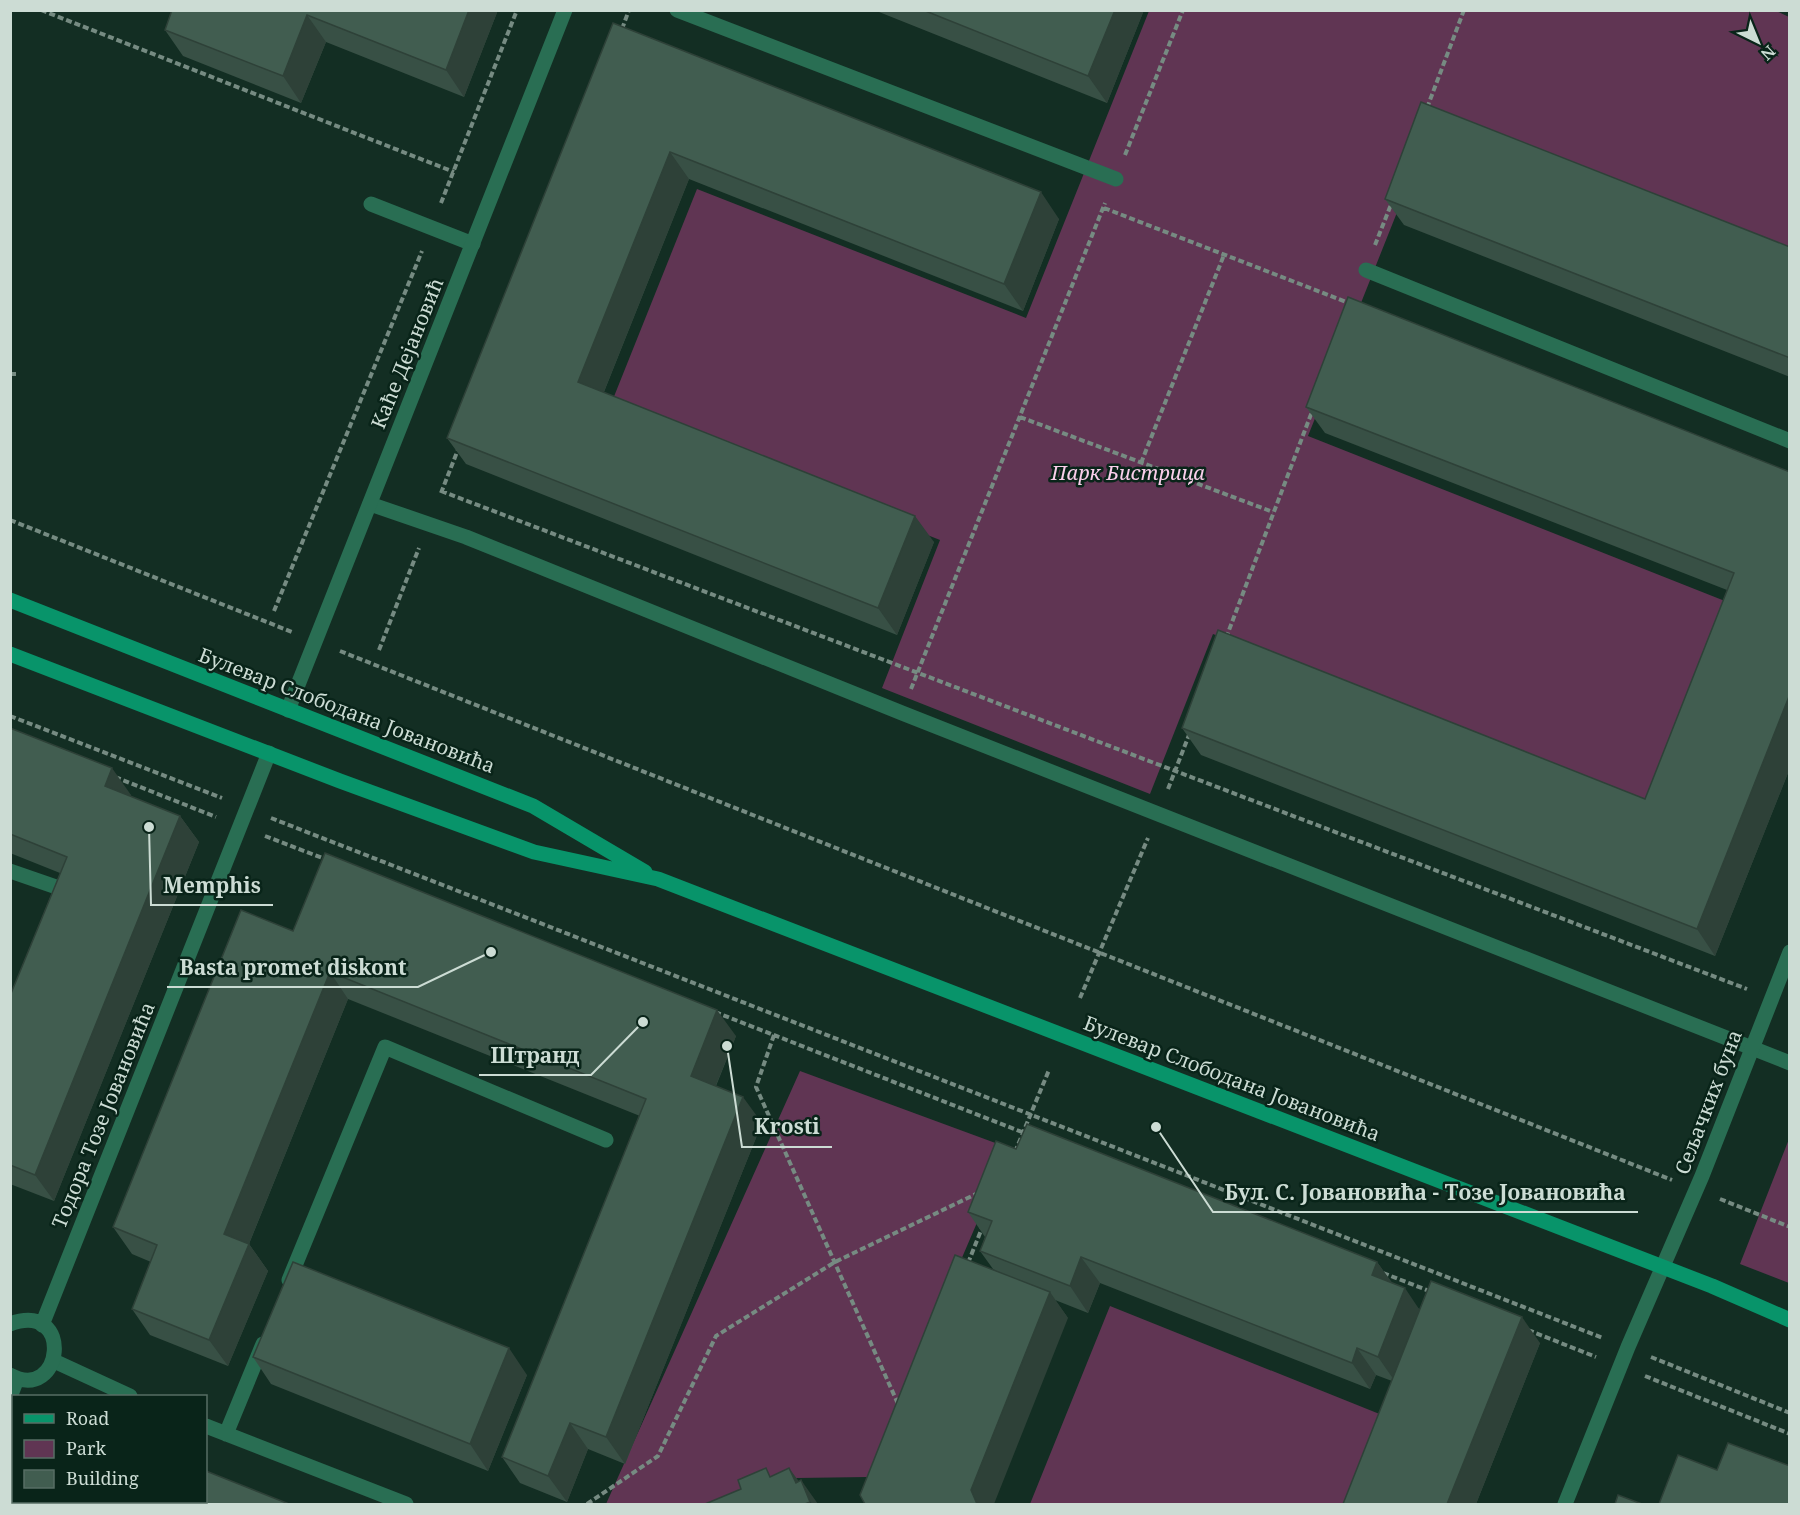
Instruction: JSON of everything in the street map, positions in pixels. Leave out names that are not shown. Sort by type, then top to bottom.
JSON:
[{"type":"street","name":"Каће Дејановић","points":[[288,710],[565,10]]},
{"type":"street","points":[[676,10],[1116,179]]},
{"type":"street","points":[[371,204],[473,244]]},
{"type":"street","points":[[1366,270],[1790,441]]},
{"type":"street","points":[[370,504],[429,524],[1790,1063]]},
{"type":"street","name":"Булевар Слободана Јовановића","points":[[10,600],[533,806],[658,879]]},
{"type":"street","name":"Булевар Слободана Јовановића","points":[[10,654],[534,852],[658,879],[1662,1267],[1790,1320]]},
{"type":"street","name":"Тодора Тозе Јовановића","points":[[42,1325],[242,827],[269,753]]},
{"type":"street","points":[[10,871],[65,890],[56,911]]},
{"type":"street","name":"Сељачких буна","points":[[1565,1504],[1620,1366],[1696,1190],[1790,952]]},
{"type":"street","points":[[285,1290],[385,1047],[606,1140]]},
{"type":"street","points":[[10,1324],[32,1320],[42,1325],[55,1341],[54,1361],[48,1371],[28,1380],[14,1377],[10,1397]]},
{"type":"street","points":[[226,1434],[267,1335]]},
{"type":"street","points":[[54,1361],[128,1395]]},
{"type":"street","points":[[207,1426],[406,1504]]},
{"type":"path","points":[[41,10],[454,172]]},
{"type":"path","points":[[274,611],[454,172],[517,10]]},
{"type":"path","points":[[618,40],[630,10]]},
{"type":"path","points":[[902,713],[1183,10]]},
{"type":"path","points":[[1424,118],[1464,10]]},
{"type":"path","points":[[1104,208],[1353,304],[1395,194]]},
{"type":"path","points":[[1141,463],[1224,255]]},
{"type":"path","points":[[10,374],[18,374]]},
{"type":"path","points":[[1224,642],[1315,403]]},
{"type":"path","points":[[1020,417],[1273,512]]},
{"type":"path","points":[[379,650],[463,436]]},
{"type":"path","points":[[441,491],[1771,999]]},
{"type":"path","points":[[10,520],[1790,1227]]},
{"type":"path","points":[[10,716],[1628,1347],[1790,1413]]},
{"type":"path","points":[[1080,998],[1158,814],[1191,728]]},
{"type":"path","points":[[110,775],[330,861]]},
{"type":"path","points":[[707,1009],[1034,1137]]},
{"type":"path","points":[[774,1035],[756,1087],[903,1414]]},
{"type":"path","points":[[1011,1162],[1049,1070]]},
{"type":"path","points":[[587,1504],[658,1456],[716,1336],[835,1262],[982,1191]]},
{"type":"path","points":[[966,1266],[984,1224]]},
{"type":"path","points":[[1377,1271],[1443,1297]]},
{"type":"path","points":[[1521,1327],[1790,1434]]},
{"type":"green space","name":"Парк Бистрица","points":[[1774,10],[1789,17],[1789,250],[1437,112],[1308,436],[1735,605],[1653,809],[1213,634],[1150,794],[882,688],[940,540],[609,409],[697,189],[1026,318],[1149,11]]},
{"type":"green space","points":[[800,1071],[1009,1148],[868,1477],[797,1478],[751,1504],[606,1504]]},
{"type":"green space","points":[[1789,1139],[1789,1283],[1740,1264]]},
{"type":"green space","points":[[1110,1306],[1387,1417],[1352,1504],[1030,1504]]},
{"type":"building","points":[[172,10],[469,10],[446,70],[307,15],[283,76],[165,30]]},
{"type":"building","points":[[923,10],[1115,10],[1088,76]]},
{"type":"building","points":[[613,23],[1041,192],[1004,284],[670,152],[578,382],[915,516],[878,608],[447,438]]},
{"type":"building","points":[[1421,102],[1790,247],[1790,358],[1385,199]]},
{"type":"building","points":[[1348,297],[1790,472],[1790,694],[1697,929],[1182,728],[1218,630],[1645,799],[1734,573],[1306,407]]},
{"type":"building","points":[[10,728],[112,768],[105,786],[180,816],[35,1175],[10,1165],[10,996],[67,857],[10,834]]},
{"type":"building","points":[[325,853],[717,1010],[691,1076],[743,1097],[606,1437],[570,1423],[548,1476],[502,1457],[646,1099],[330,972],[224,1234],[249,1244],[209,1340],[132,1309],[157,1245],[113,1227],[241,910],[293,931]]},
{"type":"building","points":[[1027,1124],[1377,1262],[1372,1275],[1405,1288],[1378,1357],[1357,1348],[1352,1363],[1081,1257],[1070,1286],[980,1251],[992,1221],[968,1212],[996,1141],[1016,1149]]},
{"type":"building","points":[[955,1255],[1050,1292],[971,1490],[977,1504],[865,1504],[860,1495]]},
{"type":"building","points":[[293,1262],[509,1348],[470,1444],[253,1357]]},
{"type":"building","points":[[1431,1281],[1522,1317],[1447,1504],[1343,1504]]},
{"type":"building","points":[[1728,1443],[1790,1466],[1790,1504],[1659,1504],[1678,1455],[1717,1470]]},
{"type":"building","points":[[766,1468],[770,1477],[789,1468],[796,1483],[801,1480],[810,1502],[805,1504],[705,1504],[741,1489],[738,1480]]},
{"type":"building","points":[[207,1471],[289,1504],[14,1504],[207,1503]]},
{"type":"building","points":[[1618,1495],[1642,1504],[1615,1504]]},
{"type":"place","name":"Memphis","points":[[149,827]]},
{"type":"place","name":"Basta promet diskont","points":[[491,952]]},
{"type":"place","name":"Штранд","points":[[643,1022]]},
{"type":"place","name":"Krosti","points":[[727,1046]]},
{"type":"place","name":"Бул. С. Јовановића - Тозе Јовановића","points":[[1156,1127]]}]
